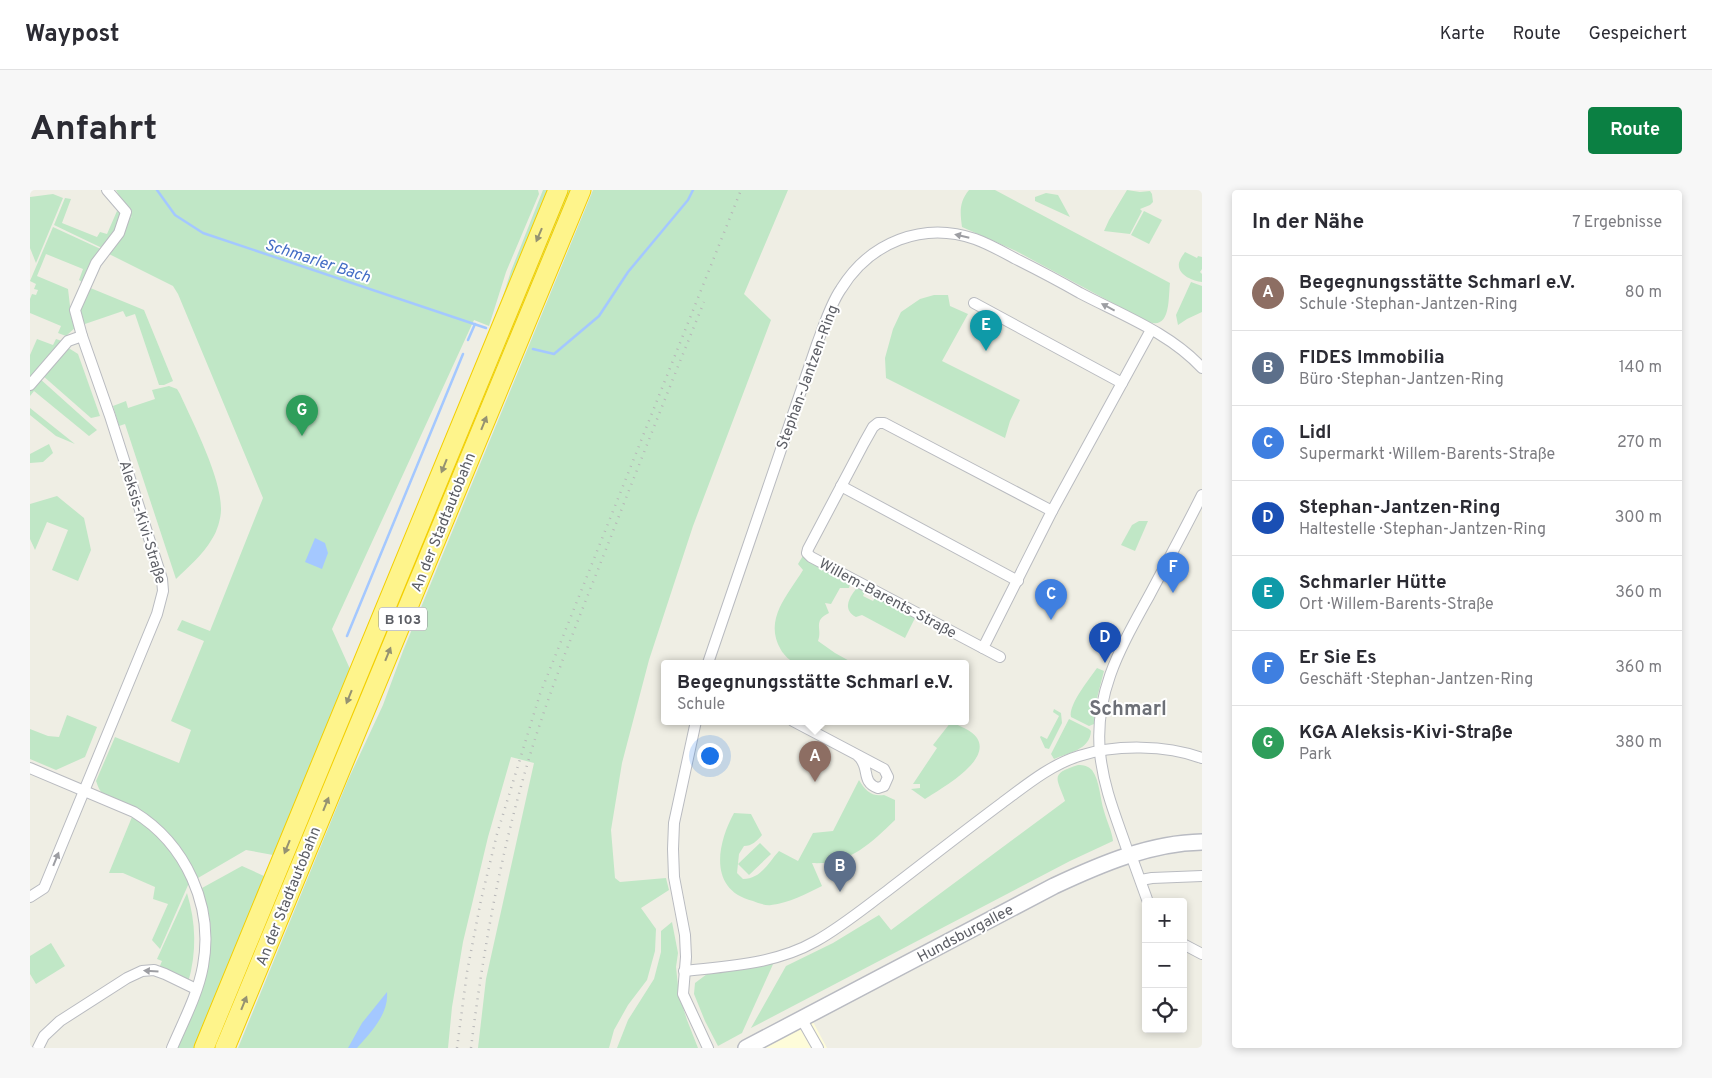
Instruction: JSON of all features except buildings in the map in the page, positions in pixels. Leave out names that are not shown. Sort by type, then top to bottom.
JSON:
[{"type":"highway","name":"An der Stadtautobahn","points":[[204,1048],[558,190]]},
{"type":"highway","name":"An der Stadtautobahn","points":[[226,1048],[581,190]]},
{"type":"street","name":"Aleksis-Kivi-Straße","points":[[30,897],[44,888],[157,614],[163,591],[162,579],[74,310],[96,263],[119,233],[126,212],[107,190]]},
{"type":"street","name":"Stephan-Jantzen-Ring","points":[[709,660],[820,336],[840,290],[855,270],[879,249],[909,236],[940,232],[977,239],[1151,330],[1184,350],[1202,368]]},
{"type":"street","points":[[974,303],[1122,383]]},
{"type":"street","points":[[983,648],[1052,512],[1151,330]]},
{"type":"street","points":[[30,385],[68,341],[82,336]]},
{"type":"street","name":"Willem-Barents-Straße","points":[[1000,657],[811,557],[808,549],[873,427],[878,423],[884,423],[1052,512]]},
{"type":"street","points":[[841,486],[1018,581]]},
{"type":"street","points":[[1147,898],[1109,801],[1100,752],[1102,700],[1116,658],[1202,495]]},
{"type":"street","points":[[695,725],[674,823],[672,849],[674,877],[685,935],[684,994],[708,1048]]},
{"type":"street","points":[[800,725],[858,756]]},
{"type":"street","points":[[684,971],[743,965],[783,955],[816,942],[1038,778],[1080,755],[1147,748],[1176,751],[1202,758]]},
{"type":"street","points":[[30,768],[84,790],[146,819],[164,836],[184,862],[196,886],[203,910],[206,932],[204,960],[196,989],[172,1048]]},
{"type":"street","name":"Hundsburgallee","points":[[746,1048],[1054,886],[1107,862],[1169,845],[1202,842]]},
{"type":"street","points":[[1140,880],[1202,876]]},
{"type":"street","points":[[1187,946],[1202,954]]},
{"type":"street","points":[[38,1048],[44,1036],[60,1021],[127,978],[142,971],[154,970],[196,989]]},
{"type":"street","points":[[801,1018],[818,1048]]},
{"type":"shaded area","points":[[812,1020],[827,1048],[758,1048]]},
{"type":"green space","points":[[116,190],[538,190],[539,194],[506,272],[489,326],[474,320],[332,629],[350,669],[495,321],[511,271],[543,190],[548,190],[514,272],[498,323],[197,1048],[177,1048],[200,992],[208,963],[211,928],[202,888],[242,866],[264,876],[273,855],[246,850],[198,878],[179,848],[162,828],[143,814],[104,794],[96,781],[115,737],[179,763],[191,730],[171,721],[204,641],[177,630],[182,620],[210,631],[263,498],[173,286],[101,250],[93,259],[86,280],[82,282],[79,280],[83,269],[46,254],[37,276],[68,289],[70,306],[77,326],[66,336],[58,333],[61,326],[30,313],[30,299],[32,294],[36,295],[38,290],[34,289],[36,284],[30,281],[53,227],[105,251],[119,233],[126,212],[132,218]]},
{"type":"green space","points":[[566,190],[572,190],[217,1048],[211,1048]]},
{"type":"green space","points":[[593,190],[788,190],[744,294],[771,320],[693,526],[649,660],[622,763],[611,830],[615,878],[620,882],[666,878],[669,890],[641,908],[656,929],[655,951],[647,980],[628,1005],[614,1030],[609,1048],[478,1048],[486,979],[534,763],[511,757],[488,837],[463,942],[452,1007],[448,1048],[238,1048],[348,780],[383,705],[403,651]]},
{"type":"green space","points":[[969,190],[995,190],[1170,283],[1167,312],[1164,318],[1160,322],[1154,323],[1146,321],[1016,251],[962,227],[961,207],[963,199]]},
{"type":"green space","points":[[1127,190],[1150,191],[1153,202],[1140,209],[1142,211],[1130,234],[1104,231],[1109,220]]},
{"type":"green space","points":[[1046,193],[1058,195],[1070,217],[1035,201],[1035,197]]},
{"type":"green space","points":[[53,194],[63,198],[36,263],[30,248],[30,197]]},
{"type":"green space","points":[[65,198],[71,199],[62,223],[97,237],[100,232],[107,234],[117,211],[123,213],[116,233],[102,248],[54,225]]},
{"type":"green space","points":[[1144,211],[1162,220],[1149,244],[1131,235]]},
{"type":"green space","points":[[1185,252],[1197,258],[1198,256],[1202,257],[1202,269],[1200,272],[1202,274],[1202,282],[1190,279],[1180,271],[1179,263]]},
{"type":"green space","points":[[1191,282],[1202,286],[1202,312],[1178,325],[1176,315]]},
{"type":"green space","points":[[88,287],[144,310],[173,381],[159,385],[135,314],[126,317],[123,311],[82,325],[79,308]]},
{"type":"green space","points":[[934,295],[948,295],[950,306],[968,314],[942,361],[1020,400],[1010,421],[1005,438],[886,378],[885,358],[893,329],[901,312],[920,299]]},
{"type":"green space","points":[[37,339],[53,345],[56,339],[62,341],[30,378],[30,355]]},
{"type":"green space","points":[[67,347],[78,354],[100,416],[91,418],[42,375]]},
{"type":"green space","points":[[39,378],[97,430],[89,436],[34,391],[30,396],[30,389]]},
{"type":"green space","points":[[169,386],[177,389],[180,394],[206,451],[217,483],[221,510],[214,536],[204,550],[176,579],[125,424],[119,426],[113,406],[126,401],[128,408],[155,399],[152,390]]},
{"type":"green space","points":[[30,408],[75,444],[56,436],[30,415]]},
{"type":"green space","points":[[49,444],[53,453],[43,462],[30,463],[30,454]]},
{"type":"green space","points":[[57,496],[84,518],[91,550],[78,581],[52,570],[68,530],[47,522],[35,550],[30,539],[30,504]]},
{"type":"green space","points":[[1139,521],[1148,521],[1135,551],[1121,545],[1132,525]]},
{"type":"green space","points":[[804,554],[848,578],[849,588],[840,588],[831,604],[825,603],[829,613],[819,622],[818,641],[848,660],[790,660],[781,650],[776,639],[776,618],[785,598],[803,570],[798,564]]},
{"type":"green space","points":[[856,589],[866,589],[863,596],[873,601],[877,595],[916,616],[905,638],[862,615],[856,617],[849,611],[848,604]]},
{"type":"green space","points":[[1097,668],[1104,671],[1097,698],[1094,724],[1089,726],[1071,717],[1071,712],[1080,692]]},
{"type":"green space","points":[[1054,709],[1061,713],[1062,723],[1049,749],[1045,748],[1040,737],[1047,739],[1059,716],[1053,712]]},
{"type":"green space","points":[[67,715],[97,727],[85,757],[56,770],[30,759],[30,729],[48,736],[59,737]]},
{"type":"green space","points":[[1069,719],[1089,729],[1091,731],[1090,737],[1083,747],[1054,759],[1051,754]]},
{"type":"green space","points":[[949,725],[958,725],[975,735],[980,747],[971,765],[952,781],[925,799],[911,789],[920,788],[920,784],[913,784],[937,748],[933,745]]},
{"type":"green space","points":[[1078,765],[1089,768],[1095,774],[1113,841],[1070,861],[751,1028],[786,966],[833,943],[879,915],[891,930],[1065,801],[1058,782],[1059,774]]},
{"type":"green space","points":[[859,780],[866,790],[872,794],[884,795],[895,800],[895,820],[868,845],[848,857],[825,863],[812,863],[822,886],[791,900],[769,905],[739,895],[729,887],[723,876],[720,864],[723,838],[734,813],[751,814],[762,835],[754,843],[744,846],[739,854],[737,873],[743,879],[749,878],[764,870],[779,851],[798,861],[813,833],[833,831]]},
{"type":"green space","points":[[134,812],[146,819],[192,876],[160,949],[152,940],[168,904],[153,899],[155,887],[123,873],[109,873]]},
{"type":"green space","points":[[760,843],[771,854],[749,875],[738,864]]},
{"type":"green space","points":[[187,893],[194,926],[193,960],[188,983],[159,968],[162,961],[157,959]]},
{"type":"green space","points":[[672,922],[678,953],[676,967],[679,995],[698,1048],[617,1048],[628,1020],[654,979],[661,952],[661,931]]},
{"type":"green space","points":[[51,943],[65,966],[36,984],[30,974],[30,956]]},
{"type":"green space","points":[[774,962],[742,1033],[718,1046],[694,994],[695,983],[707,974]]},
{"type":"water","points":[[315,538],[325,543],[328,553],[322,569],[305,562]]},
{"type":"water","points":[[387,992],[385,1008],[378,1022],[357,1048],[348,1048],[362,1023]]},
{"type":"waterway","name":"Schmarler Bach","points":[[157,190],[175,215],[203,233],[486,328]]},
{"type":"waterway","name":"Schmarler Bach","points":[[533,349],[554,354],[599,316],[628,272],[688,200],[693,190]]},
{"type":"waterway","points":[[468,340],[475,324]]},
{"type":"waterway","points":[[347,636],[463,354]]},
{"type":"railway","points":[[457,1048],[467,972],[481,900],[497,834],[540,694],[741,190]]},
{"type":"railway","points":[[471,1048],[481,976],[501,868],[518,797],[536,737],[572,636],[704,302]]},
{"type":"place","name":"Schmarler Hütte","points":[[986,351]]},
{"type":"place","name":"KGA Aleksis-Kivi-Straße","points":[[302,436]]},
{"type":"place","name":"Er Sie Es","points":[[1173,593]]},
{"type":"place","name":"Lidl","points":[[1051,620]]},
{"type":"place","name":"Stephan-Jantzen-Ring","points":[[1105,663]]},
{"type":"place","name":"Begegnungsstätte Schmarl e.V.","points":[[815,782]]},
{"type":"place","name":"FIDES Immobilia","points":[[840,892]]},
{"type":"district","name":"Schmarl","points":[[1128,708]]}]
